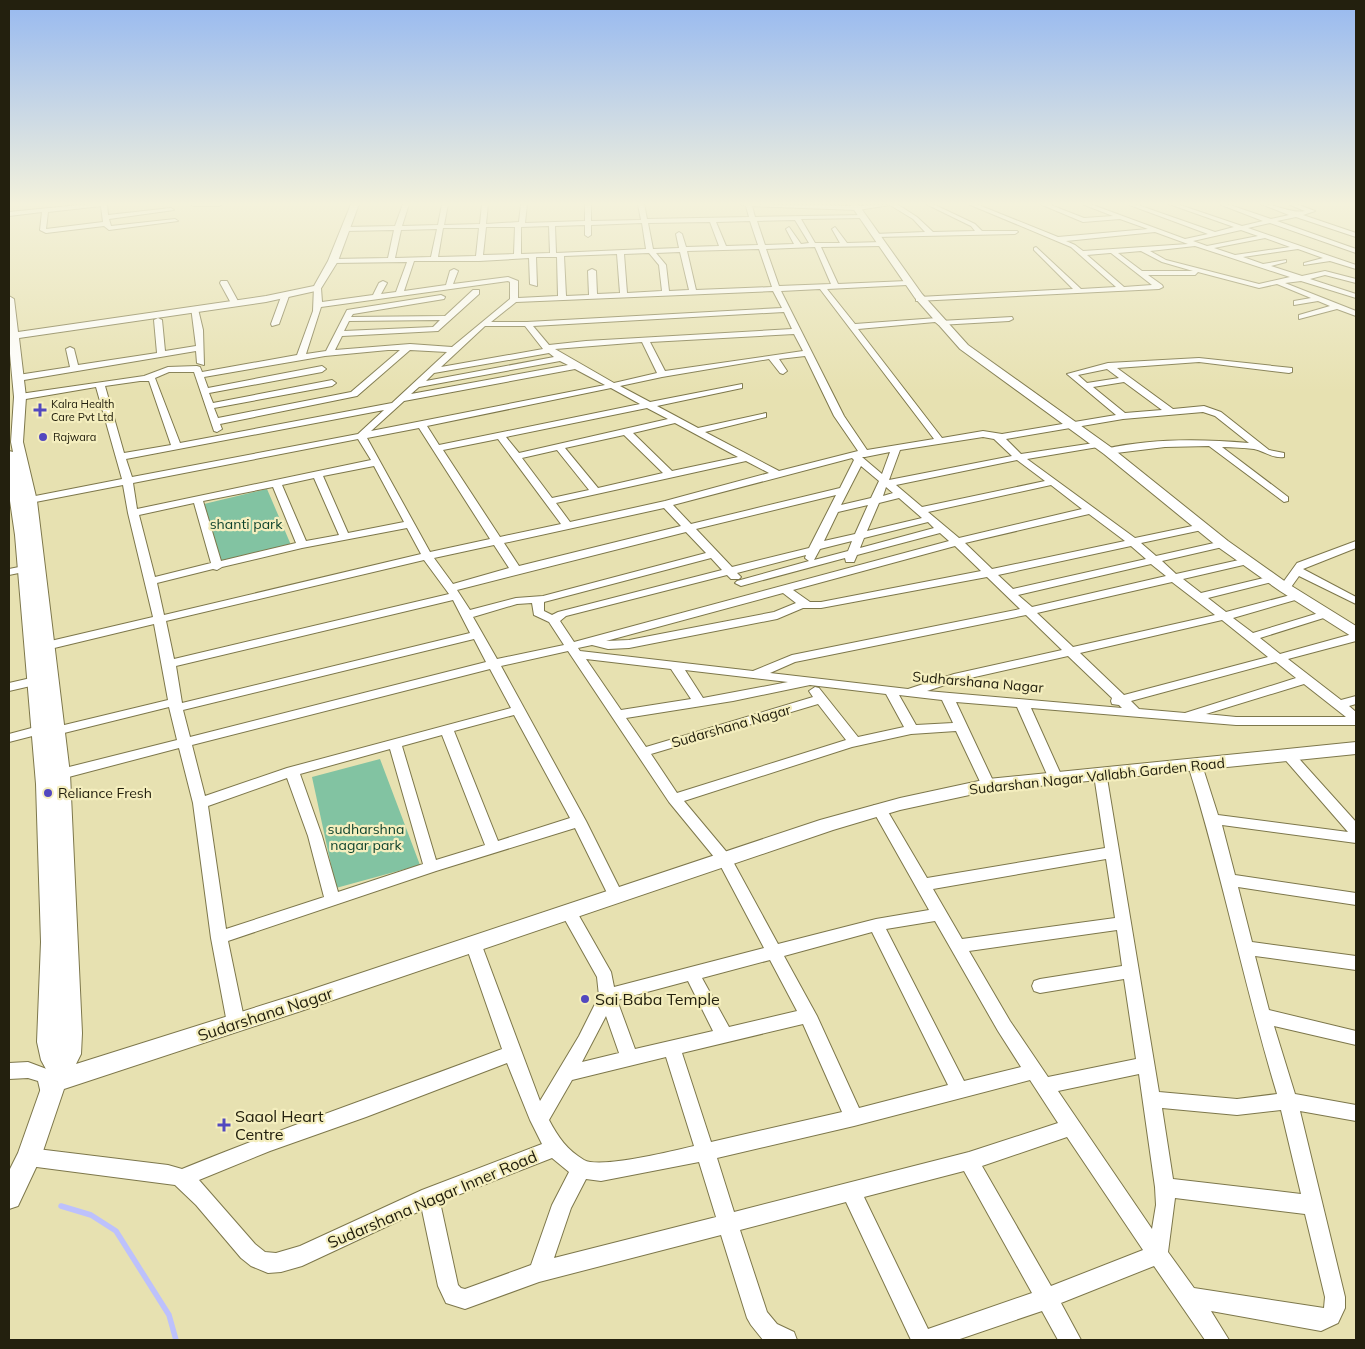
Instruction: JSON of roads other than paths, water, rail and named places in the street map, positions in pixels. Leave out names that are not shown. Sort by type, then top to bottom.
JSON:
[{"type":"street","points":[[11,334],[285,296],[317,288],[329,267]]},
{"type":"street","points":[[399,294],[409,267]]},
{"type":"street","points":[[496,267],[513,280],[514,300]]},
{"type":"street","points":[[319,305],[449,287],[503,267]]},
{"type":"street","points":[[533,267],[534,284]]},
{"type":"street","points":[[558,267],[562,299]]},
{"type":"street","points":[[621,267],[624,296]]},
{"type":"street","points":[[662,267],[666,294]]},
{"type":"street","points":[[686,267],[693,293]]},
{"type":"street","points":[[769,267],[776,289],[859,456],[886,483],[957,542],[1012,593],[1123,699],[1135,713]]},
{"type":"street","points":[[826,267],[836,286]]},
{"type":"street","points":[[897,267],[919,299],[964,347],[1103,447],[1223,544],[1356,635]]},
{"type":"street","points":[[1054,267],[1080,292]]},
{"type":"street","points":[[1098,267],[1124,290]]},
{"type":"street","points":[[919,299],[1159,287],[1134,267]]},
{"type":"street","points":[[1192,267],[1215,272],[1259,286],[1322,273],[1356,281]]},
{"type":"street","points":[[1265,267],[1356,296]]},
{"type":"street","points":[[449,287],[454,271]]},
{"type":"street","points":[[592,271],[593,297]]},
{"type":"street","points":[[1142,273],[1215,272]]},
{"type":"street","points":[[1277,282],[1356,314]]},
{"type":"street","points":[[224,283],[235,304]]},
{"type":"street","points":[[376,297],[382,283]]},
{"type":"street","points":[[360,436],[453,350],[514,300],[907,283]]},
{"type":"street","points":[[330,351],[348,313],[353,310],[514,286]]},
{"type":"street","points":[[1302,292],[1321,286]]},
{"type":"street","points":[[822,287],[940,441]]},
{"type":"street","points":[[301,356],[304,338],[319,305],[320,295],[317,288]]},
{"type":"street","points":[[338,334],[439,327],[476,292]]},
{"type":"street","points":[[275,324],[285,296]]},
{"type":"street","points":[[9,299],[11,334],[20,397],[12,447],[18,496],[23,570],[42,679],[48,731],[45,784],[51,942],[48,1042],[55,1083]]},
{"type":"street","points":[[1297,303],[1319,299]]},
{"type":"street","points":[[1302,317],[1336,307]]},
{"type":"street","points":[[194,309],[199,330],[201,363]]},
{"type":"street","points":[[484,324],[528,324],[787,310]]},
{"type":"street","points":[[345,319],[395,317],[449,318]]},
{"type":"street","points":[[852,327],[938,321],[1010,319]]},
{"type":"street","points":[[158,320],[162,354]]},
{"type":"street","points":[[528,324],[549,349],[561,358],[778,474]]},
{"type":"street","points":[[430,371],[586,343],[798,331]]},
{"type":"street","points":[[645,340],[662,374]]},
{"type":"street","points":[[199,375],[330,351],[410,346],[453,350]]},
{"type":"street","points":[[214,422],[358,392],[410,346]]},
{"type":"street","points":[[18,378],[199,348]]},
{"type":"street","points":[[70,349],[74,368]]},
{"type":"street","points":[[18,496],[128,482],[662,374],[808,353]]},
{"type":"street","points":[[314,354],[341,397]]},
{"type":"street","points":[[772,357],[783,371]]},
{"type":"street","points":[[416,385],[561,358]]},
{"type":"street","points":[[1123,416],[1071,374],[1108,366],[1200,360],[1289,370]]},
{"type":"street","points":[[120,456],[220,438],[576,366]]},
{"type":"street","points":[[1108,366],[1171,412]]},
{"type":"street","points":[[20,397],[146,378],[168,370],[197,369],[220,438]]},
{"type":"street","points":[[204,391],[322,369]]},
{"type":"street","points":[[146,378],[154,380],[176,446]]},
{"type":"street","points":[[1085,386],[1127,379]]},
{"type":"street","points":[[209,406],[332,383]]},
{"type":"street","points":[[100,385],[128,482],[133,513],[151,581],[169,664],[175,705],[200,803],[219,938],[236,1023]]},
{"type":"street","points":[[439,448],[738,386]]},
{"type":"street","points":[[46,646],[496,540],[666,504],[778,474],[859,456],[983,434],[998,437],[1123,416],[1210,410],[1268,453],[1281,455]]},
{"type":"street","points":[[696,431],[763,414]]},
{"type":"street","points":[[515,457],[675,420]]},
{"type":"street","points":[[422,424],[516,570]]},
{"type":"street","points":[[627,432],[669,474]]},
{"type":"street","points":[[360,436],[378,462],[427,556],[453,592],[466,615],[516,710],[579,821],[615,896]]},
{"type":"street","points":[[502,436],[515,457],[566,524]]},
{"type":"street","points":[[998,437],[1019,457],[1132,541],[1173,577],[1226,616],[1356,720]]},
{"type":"street","points":[[886,483],[1019,457],[1103,447],[1210,442],[1259,447]]},
{"type":"street","points":[[1210,442],[1284,499]]},
{"type":"street","points":[[559,446],[596,492]]},
{"type":"street","points":[[845,573],[858,537],[886,483],[896,449]]},
{"type":"street","points":[[800,585],[813,549],[859,456]]},
{"type":"street","points":[[549,502],[745,458]]},
{"type":"street","points":[[133,513],[378,462]]},
{"type":"street","points":[[317,475],[345,537]]},
{"type":"street","points":[[919,511],[1053,482]]},
{"type":"street","points":[[276,483],[302,546]]},
{"type":"street","points":[[169,664],[453,592],[516,570],[692,529],[843,490]]},
{"type":"street","points":[[833,510],[900,494]]},
{"type":"street","points":[[198,500],[217,567]]},
{"type":"street","points":[[666,504],[692,529],[755,598]]},
{"type":"street","points":[[61,774],[493,664],[572,651],[592,641],[957,542],[1091,510]]},
{"type":"street","points":[[553,620],[562,614],[731,572],[929,519]]},
{"type":"street","points":[[151,581],[302,546],[411,524]]},
{"type":"street","points":[[592,641],[608,645],[629,644],[777,615],[803,604],[821,605],[990,573],[1202,527]]},
{"type":"street","points":[[741,583],[807,567],[941,529]]},
{"type":"street","points":[[1012,593],[1223,544]]},
{"type":"street","points":[[1285,588],[1296,570],[1309,561],[1356,544]]},
{"type":"street","points":[[1344,548],[1356,554]]},
{"type":"street","points":[[466,615],[516,601],[538,601],[714,554]]},
{"type":"street","points":[[756,674],[792,659],[1030,611],[1248,561]]},
{"type":"street","points":[[23,570],[46,646],[42,679]]},
{"type":"street","points":[[1296,570],[1356,601]]},
{"type":"street","points":[[1199,597],[1272,579]]},
{"type":"street","points":[[785,589],[803,604]]},
{"type":"street","points":[[908,692],[954,678],[1226,616],[1298,596]]},
{"type":"street","points":[[538,601],[538,613],[553,620],[572,651],[674,799],[725,860],[808,1016],[854,1118]]},
{"type":"street","points":[[1252,637],[1326,614]]},
{"type":"street","points":[[9,738],[175,705],[477,635]]},
{"type":"street","points":[[1080,708],[1123,699],[1356,635]]},
{"type":"street","name":"Sudharshana Nagar","points":[[572,651],[947,697],[1236,721],[1356,720]]},
{"type":"street","points":[[675,665],[699,702]]},
{"type":"street","points":[[9,687],[42,679]]},
{"type":"street","points":[[1183,717],[1306,680]]},
{"type":"street","points":[[814,682],[819,699],[855,742]]},
{"type":"street","name":"Sudharshana Nagar","points":[[616,715],[814,682]]},
{"type":"street","points":[[890,690],[912,730]]},
{"type":"street","points":[[947,697],[988,785]]},
{"type":"street","name":"Sudarshana Nagar","points":[[643,752],[819,699]]},
{"type":"street","points":[[1339,705],[1356,700]]},
{"type":"street","points":[[1022,703],[1056,779]]},
{"type":"street","points":[[200,803],[292,771],[516,710]]},
{"type":"street","points":[[674,799],[780,763],[855,742],[912,730],[960,727]]},
{"type":"street","points":[[447,730],[494,849]]},
{"type":"street","points":[[9,1197],[29,1157],[55,1083],[70,1054],[71,1033],[61,774],[48,731]]},
{"type":"street","points":[[395,744],[431,867]]},
{"type":"street","name":"Sudarshan Nagar Vallabh Garden Road","points":[[699,869],[879,809],[988,785],[1356,748]]},
{"type":"street","points":[[1288,755],[1356,831]]},
{"type":"street","points":[[1188,1297],[1321,1320],[1331,1316],[1335,1308],[1335,1296],[1288,1101],[1262,1016],[1212,819],[1195,765]]},
{"type":"street","points":[[292,771],[315,836],[333,900]]},
{"type":"street","points":[[1102,775],[1130,971],[1165,1187],[1166,1205],[1158,1254]]},
{"type":"street","points":[[879,809],[921,885],[1004,1026],[1218,1340]]},
{"type":"street","points":[[1212,819],[1356,838]]},
{"type":"street","points":[[219,938],[431,867],[494,849],[579,821]]},
{"type":"street","points":[[921,885],[1113,852]]},
{"type":"street","name":"Sudarshana Nagar","points":[[55,1083],[699,869]]},
{"type":"street","points":[[1228,880],[1356,899]]},
{"type":"street","points":[[568,911],[605,977],[607,996],[630,1058]]},
{"type":"street","points":[[539,1120],[567,1073],[607,996],[876,925],[938,914]]},
{"type":"street","points":[[957,946],[1123,923]]},
{"type":"street","points":[[876,925],[959,1090]]},
{"type":"street","points":[[473,944],[512,1053],[539,1120]]},
{"type":"street","points":[[1245,948],[1356,963]]},
{"type":"street","points":[[1040,986],[1130,971]]},
{"type":"street","points":[[692,974],[724,1036]]},
{"type":"street","points":[[567,1073],[808,1016]]},
{"type":"street","points":[[1262,1016],[1356,1038]]},
{"type":"street","points":[[672,1048],[707,1152],[758,1318],[769,1332],[786,1340]]},
{"type":"street","points":[[29,1157],[168,1174],[182,1178],[267,1143],[366,1109],[458,1072],[512,1053]]},
{"type":"street","points":[[1045,1086],[1145,1065]]},
{"type":"street","points":[[9,1071],[29,1069],[40,1072],[55,1083]]},
{"type":"street","points":[[554,1148],[581,1169],[601,1172],[621,1170],[854,1118],[1034,1070]]},
{"type":"street","points":[[1151,1099],[1237,1107],[1288,1101],[1356,1113]]},
{"type":"street","name":"Sudarshana Nagar Inner Road","points":[[182,1178],[194,1188],[252,1255],[266,1263],[279,1262],[302,1256],[429,1197],[554,1148],[539,1120]]},
{"type":"street","points":[[429,1197],[448,1286],[451,1294],[457,1299],[474,1296],[539,1272],[969,1161],[1072,1127]]},
{"type":"street","points":[[969,1161],[1070,1340]]},
{"type":"street","points":[[539,1272],[562,1206],[581,1169]]},
{"type":"street","points":[[1165,1187],[1313,1205]]},
{"type":"street","points":[[851,1191],[922,1340]]},
{"type":"street","points":[[927,1340],[1046,1299],[1158,1254]]},
{"type":"waterway","points":[[61,1206],[91,1215],[116,1231],[169,1315],[176,1340]]},
{"type":"place","name":"Kalra Health Care Pvt Ltd","points":[[40,410]]},
{"type":"place","name":"Rajwara","points":[[43,437]]},
{"type":"place","name":"Reliance Fresh","points":[[48,793]]},
{"type":"place","name":"Sai Baba Temple","points":[[585,999]]},
{"type":"place","name":"Saaol Heart Centre","points":[[224,1125]]},
{"type":"park label","name":"shanti park","points":[[246,524]]},
{"type":"park label","name":"sudharshna nagar park","points":[[366,838]]}]
